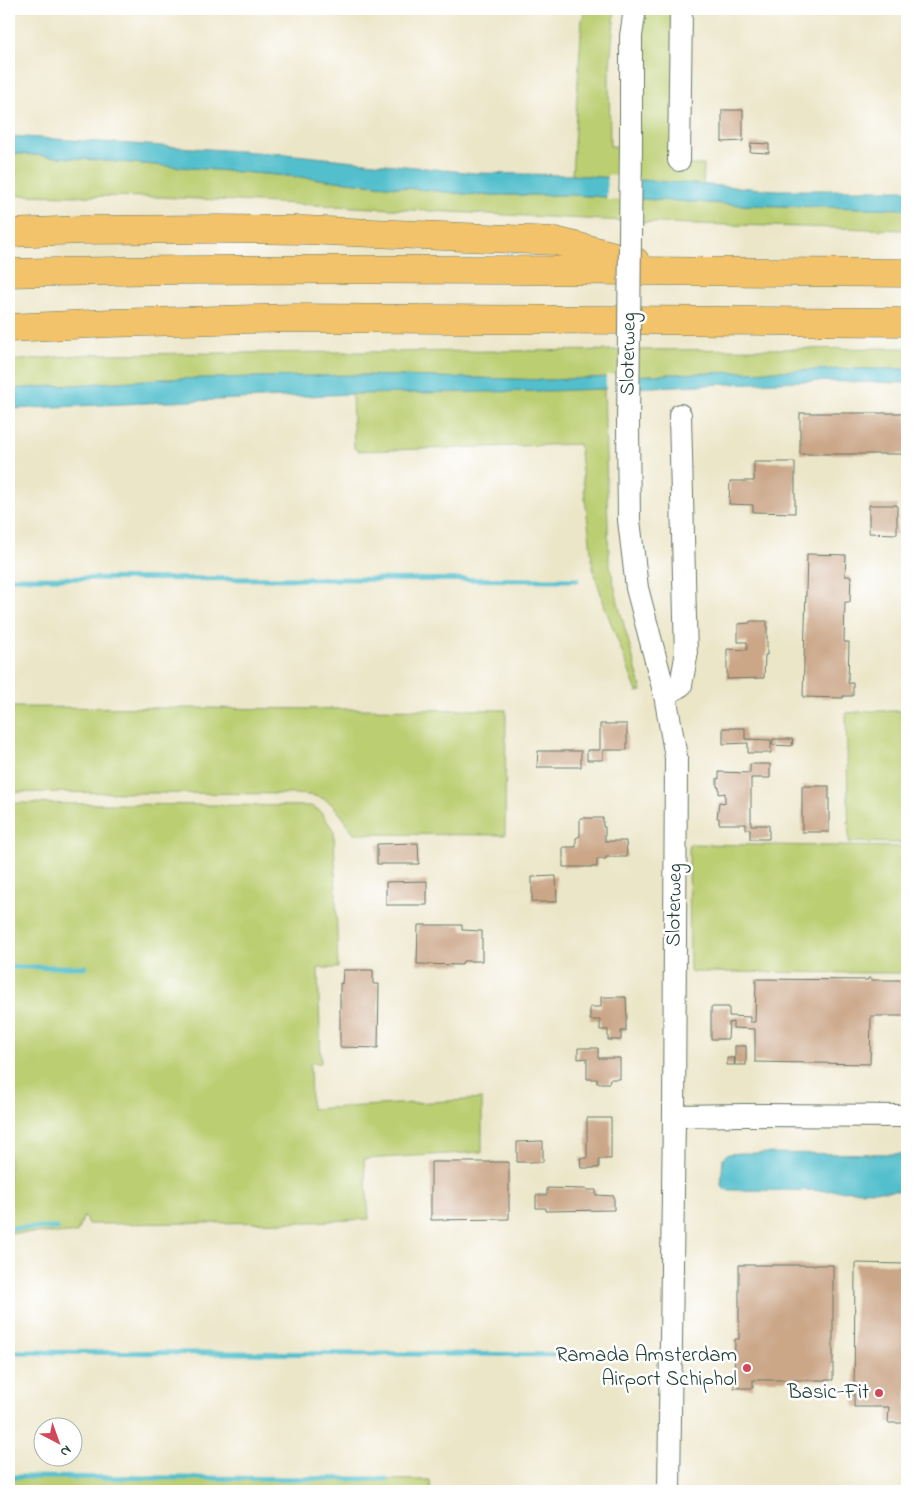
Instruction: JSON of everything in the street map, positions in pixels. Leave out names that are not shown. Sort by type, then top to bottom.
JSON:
[{"type":"highway","points":[[9,234],[82,230],[245,229],[556,241],[678,272]]},
{"type":"highway","points":[[9,273],[110,270],[321,269],[907,273]]},
{"type":"highway","points":[[9,328],[293,318],[907,322]]},
{"type":"street","name":"Sloterweg","points":[[635,9],[631,36],[629,520],[637,588],[665,695],[676,757],[669,1491]]},
{"type":"street","points":[[679,160],[682,9]]},
{"type":"street","points":[[665,695],[681,685],[686,657],[680,415]]},
{"type":"street","points":[[674,1116],[907,1116]]},
{"type":"green space","points":[[586,9],[615,9],[609,77],[610,146],[637,147],[641,9],[676,9],[674,165],[704,165],[703,185],[572,175],[582,19]]},
{"type":"green space","points":[[9,153],[289,176],[475,195],[573,195],[742,205],[907,209],[907,230],[663,223],[160,197],[9,195]]},
{"type":"green space","points":[[907,348],[907,369],[673,374],[548,380],[357,375],[163,379],[9,389],[9,361],[93,354]]},
{"type":"green space","points":[[604,389],[609,561],[619,607],[642,691],[637,692],[605,607],[593,568],[579,444],[359,451],[354,448],[352,394]]},
{"type":"green space","points":[[9,707],[506,710],[505,835],[354,834],[334,806],[326,800],[319,797],[295,794],[9,792]]},
{"type":"green space","points":[[907,711],[907,843],[849,842],[846,713]]},
{"type":"green space","points":[[9,803],[311,806],[320,811],[334,831],[338,968],[318,968],[321,1063],[310,1063],[311,1109],[482,1099],[482,1152],[364,1159],[369,1219],[310,1222],[88,1224],[84,1216],[77,1233],[9,1233]]},
{"type":"green space","points":[[689,844],[907,847],[907,973],[690,972]]},
{"type":"green space","points":[[9,1477],[430,1480],[431,1491],[9,1491]]},
{"type":"water","points":[[9,136],[285,154],[475,173],[572,175],[777,190],[907,190],[907,209],[742,205],[573,195],[475,195],[289,176],[9,153]]},
{"type":"water","points":[[846,369],[907,369],[907,383],[804,381],[548,391],[352,394],[9,409],[9,389],[163,379],[357,375],[548,380]]},
{"type":"water","points":[[727,1154],[907,1154],[907,1191],[724,1189],[721,1185],[723,1158]]},
{"type":"pier","points":[[607,175],[639,177],[639,201],[607,200]]},
{"type":"pier","points":[[638,373],[638,391],[606,392],[606,375]]},
{"type":"building","points":[[722,110],[743,110],[743,141],[722,142]]},
{"type":"building","points":[[751,143],[769,144],[769,153],[750,152]]},
{"type":"building","points":[[800,413],[907,413],[907,454],[800,454]]},
{"type":"building","points":[[754,462],[795,462],[795,513],[753,512],[753,505],[729,504],[730,481],[754,481]]},
{"type":"building","points":[[869,505],[897,505],[897,534],[869,533]]},
{"type":"building","points":[[807,554],[846,555],[845,576],[851,576],[850,602],[845,602],[844,642],[849,642],[848,683],[853,683],[853,696],[843,696],[843,698],[803,697]]},
{"type":"building","points":[[750,621],[767,621],[767,655],[765,655],[764,678],[727,679],[727,649],[747,650],[747,642],[738,642],[738,624],[750,623]]},
{"type":"building","points":[[600,724],[627,724],[627,750],[603,750],[603,760],[587,760],[587,750],[600,750]]},
{"type":"building","points":[[723,728],[745,728],[745,739],[771,740],[771,753],[748,753],[748,743],[723,744]]},
{"type":"building","points":[[773,739],[793,739],[792,746],[772,745]]},
{"type":"building","points":[[538,751],[581,751],[581,767],[537,767]]},
{"type":"building","points":[[750,764],[770,764],[770,778],[751,778],[751,825],[769,825],[769,839],[750,839],[750,829],[746,829],[746,824],[719,824],[719,818],[717,818],[719,802],[725,803],[725,793],[719,794],[719,787],[717,787],[719,772],[750,773]]},
{"type":"building","points":[[802,786],[829,786],[829,832],[802,832]]},
{"type":"building","points":[[580,818],[603,818],[605,841],[626,841],[627,857],[597,859],[597,867],[563,867],[563,847],[576,847],[576,838],[580,836]]},
{"type":"building","points":[[418,843],[419,864],[377,864],[377,844]]},
{"type":"building","points":[[556,876],[557,902],[532,902],[532,877]]},
{"type":"building","points":[[427,881],[427,905],[386,905],[386,882]]},
{"type":"building","points":[[418,925],[462,925],[462,930],[482,931],[482,961],[463,961],[462,965],[417,964]]},
{"type":"building","points":[[343,970],[373,970],[373,984],[379,984],[378,1048],[340,1047],[340,983],[342,984]]},
{"type":"building","points":[[868,978],[871,978],[871,980],[907,980],[907,1016],[871,1016],[870,1064],[755,1062],[755,1029],[733,1028],[733,1022],[729,1023],[728,1039],[711,1039],[711,1007],[729,1007],[729,1016],[750,1017],[750,1022],[755,1022],[756,979],[868,980]]},
{"type":"building","points":[[601,997],[626,997],[626,1031],[621,1031],[621,1040],[608,1040],[608,1030],[600,1030],[600,1020],[590,1020],[590,1007],[601,1007]]},
{"type":"building","points":[[735,1046],[746,1046],[746,1065],[735,1065]]},
{"type":"building","points":[[578,1048],[598,1048],[598,1058],[620,1058],[620,1079],[610,1079],[609,1083],[597,1083],[597,1079],[587,1079],[587,1058],[578,1059]]},
{"type":"building","points":[[727,1058],[735,1058],[734,1065],[727,1065]]},
{"type":"building","points":[[587,1118],[611,1118],[611,1159],[599,1159],[599,1168],[581,1168],[580,1158],[587,1158]]},
{"type":"building","points":[[543,1141],[543,1162],[517,1162],[517,1142]]},
{"type":"building","points":[[431,1162],[509,1162],[509,1219],[431,1220]]},
{"type":"building","points":[[547,1188],[596,1190],[596,1195],[614,1196],[614,1210],[546,1211],[546,1208],[536,1208],[536,1195],[547,1195]]},
{"type":"building","points":[[855,1263],[907,1264],[907,1423],[888,1423],[889,1407],[854,1407]]},
{"type":"building","points":[[739,1265],[833,1265],[833,1380],[753,1380],[753,1388],[734,1388],[735,1339],[739,1339]]},
{"type":"building","points":[[463,1488],[515,1488],[515,1491],[463,1491]]},
{"type":"waterway","points":[[9,578],[577,580]]},
{"type":"waterway","points":[[9,967],[85,967]]},
{"type":"waterway","points":[[9,1228],[57,1228]]},
{"type":"waterway","points":[[9,1352],[605,1355]]},
{"type":"waterway","points":[[9,1477],[386,1479]]},
{"type":"place","name":"Ramada Amsterdam Airport Schiphol","points":[[747,1368]]},
{"type":"place","name":"Basic-Fit","points":[[879,1393]]}]
